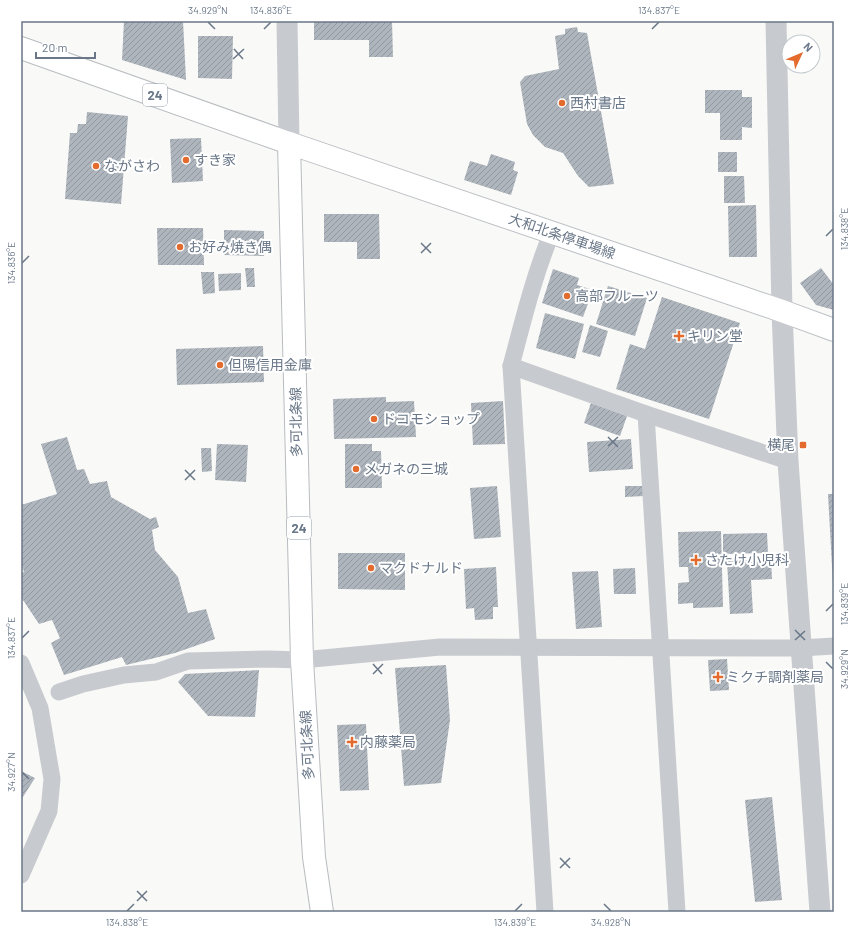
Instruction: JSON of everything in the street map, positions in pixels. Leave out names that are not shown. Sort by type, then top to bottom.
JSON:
[{"type":"main road","name":"24","points":[[21,48],[289,143]]},
{"type":"main road","name":"大和北条停車場線","points":[[289,143],[834,330]]},
{"type":"main road","name":"多可北条線","points":[[289,143],[302,660],[314,857],[322,912]]},
{"type":"street","points":[[287,21],[289,143]]},
{"type":"street","points":[[776,21],[782,311],[788,461],[800,648],[820,912]]},
{"type":"street","points":[[545,912],[527,648],[511,366],[544,251],[552,232]]},
{"type":"street","points":[[511,366],[646,414],[788,461]]},
{"type":"street","points":[[646,414],[662,648],[677,912]]},
{"type":"street","points":[[59,692],[124,675],[156,672],[188,661],[268,659],[302,660],[440,647],[800,648],[834,646]]},
{"type":"street","points":[[21,663],[40,708],[52,779],[49,810],[21,875]]},
{"type":"building","points":[[124,21],[183,21],[186,80],[122,60]]},
{"type":"building","points":[[314,21],[392,21],[393,57],[369,57],[369,40],[314,40]]},
{"type":"building","name":"西村書店","points":[[577,27],[578,32],[587,33],[614,184],[589,187],[578,176],[563,153],[545,147],[533,135],[527,124],[520,82],[525,76],[559,69],[555,36],[565,34],[565,29]]},
{"type":"building","points":[[198,36],[233,36],[232,79],[198,78]]},
{"type":"building","points":[[705,90],[742,90],[742,97],[752,97],[752,128],[742,127],[742,140],[720,140],[720,113],[705,113]]},
{"type":"building","name":"ながさわ","points":[[87,112],[128,116],[121,204],[65,199],[70,133],[77,133],[78,124],[86,124]]},
{"type":"building","name":"すき家","points":[[201,138],[203,181],[172,183],[170,139]]},
{"type":"building","points":[[718,152],[737,152],[737,172],[718,172]]},
{"type":"building","points":[[491,154],[515,162],[513,170],[518,172],[511,195],[464,180],[470,161],[487,166]]},
{"type":"building","points":[[724,176],[744,176],[745,203],[724,203]]},
{"type":"building","points":[[756,205],[757,257],[729,257],[728,206]]},
{"type":"building","points":[[324,214],[379,214],[380,259],[357,259],[357,242],[324,242]]},
{"type":"building","name":"お好み焼き偶","points":[[157,228],[203,228],[204,265],[158,265]]},
{"type":"building","points":[[224,230],[264,231],[264,256],[224,255]]},
{"type":"building","points":[[245,268],[254,268],[255,287],[247,287]]},
{"type":"building","points":[[821,268],[834,285],[834,310],[816,305],[800,283]]},
{"type":"building","name":"高部フルーツ","points":[[553,269],[579,278],[577,285],[593,290],[583,317],[542,303]]},
{"type":"building","points":[[201,272],[214,272],[215,293],[203,294]]},
{"type":"building","points":[[241,273],[241,290],[219,291],[218,274]]},
{"type":"building","points":[[608,286],[647,298],[635,336],[596,324]]},
{"type":"building","points":[[662,297],[740,323],[709,419],[616,389],[630,344],[645,349]]},
{"type":"building","points":[[545,313],[584,324],[575,359],[536,348]]},
{"type":"building","points":[[590,325],[608,331],[600,357],[582,352]]},
{"type":"building","name":"但陽信用金庫","points":[[263,346],[264,382],[177,385],[176,349]]},
{"type":"building","name":"ドコモショップ","points":[[386,397],[386,402],[414,401],[416,437],[334,439],[333,399]]},
{"type":"building","points":[[503,401],[505,444],[473,445],[471,403]]},
{"type":"building","points":[[591,403],[627,416],[620,436],[584,423]]},
{"type":"building","points":[[67,437],[77,470],[84,469],[90,484],[107,481],[111,497],[150,519],[156,517],[159,527],[152,530],[155,550],[178,577],[188,613],[206,609],[215,639],[175,653],[126,665],[122,657],[64,675],[51,643],[60,638],[52,620],[39,624],[21,597],[21,573],[24,572],[21,562],[21,505],[57,494],[41,444]]},
{"type":"building","points":[[631,439],[633,469],[589,472],[587,442]]},
{"type":"building","points":[[217,444],[248,445],[246,482],[215,480]]},
{"type":"building","points":[[345,444],[372,444],[372,451],[381,451],[382,488],[345,488]]},
{"type":"building","points":[[201,448],[211,448],[212,471],[202,472]]},
{"type":"building","points":[[497,486],[501,537],[474,539],[470,488]]},
{"type":"building","points":[[625,486],[644,486],[644,496],[625,497]]},
{"type":"building","points":[[828,494],[834,494],[834,584],[833,584]]},
{"type":"building","points":[[721,531],[723,607],[693,608],[693,603],[678,604],[678,583],[689,582],[688,567],[679,567],[678,532]]},
{"type":"building","points":[[767,533],[768,553],[723,554],[723,534]]},
{"type":"building","points":[[338,553],[405,553],[405,590],[338,589]]},
{"type":"building","points":[[771,559],[772,579],[751,580],[753,613],[730,614],[727,561]]},
{"type":"building","points":[[496,567],[498,607],[493,607],[493,619],[475,620],[474,608],[466,609],[464,569]]},
{"type":"building","points":[[635,568],[636,594],[614,594],[613,569]]},
{"type":"building","points":[[598,571],[602,627],[576,629],[572,572]]},
{"type":"building","points":[[727,659],[729,690],[710,691],[708,660]]},
{"type":"building","points":[[446,665],[450,720],[441,783],[404,786],[395,668]]},
{"type":"building","points":[[259,670],[255,717],[208,716],[178,682],[185,674]]},
{"type":"building","points":[[366,724],[369,790],[340,791],[337,725]]},
{"type":"building","points":[[21,771],[35,778],[21,800]]},
{"type":"building","points":[[772,797],[782,900],[755,902],[745,800]]},
{"type":"place","name":"西村書店","points":[[562,103]]},
{"type":"place","name":"すき家","points":[[186,160]]},
{"type":"place","name":"ながさわ","points":[[96,166]]},
{"type":"place","name":"お好み焼き偶","points":[[180,247]]},
{"type":"place","name":"高部フルーツ","points":[[567,296]]},
{"type":"place","name":"キリン堂","points":[[679,336]]},
{"type":"place","name":"但陽信用金庫","points":[[220,365]]},
{"type":"place","name":"ドコモショップ","points":[[374,419]]},
{"type":"place","name":"横尾","points":[[803,445]]},
{"type":"place","name":"メガネの三城","points":[[356,469]]},
{"type":"place","name":"さたけ小児科","points":[[696,560]]},
{"type":"place","name":"マクドナルド","points":[[371,568]]},
{"type":"place","name":"ミクチ調剤薬局","points":[[718,677]]},
{"type":"place","name":"内藤薬局","points":[[352,742]]}]
